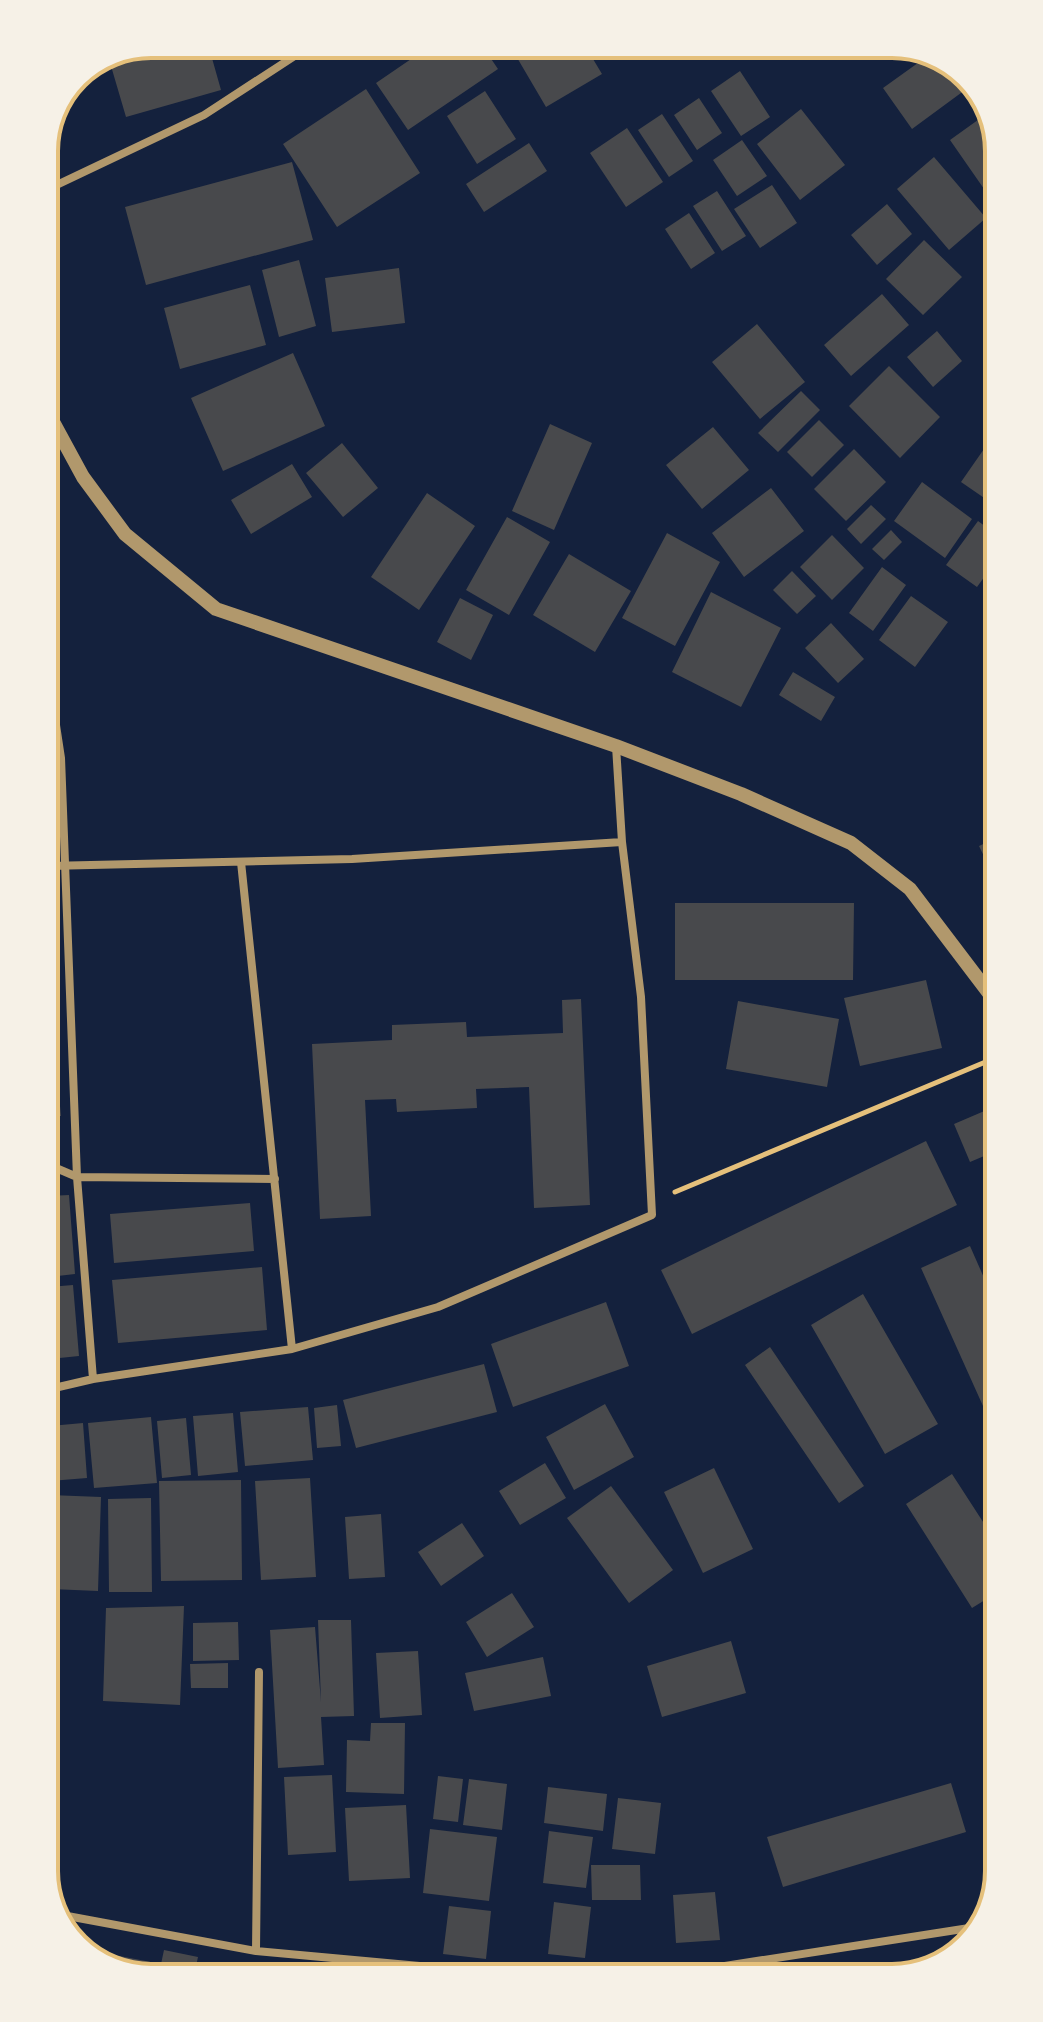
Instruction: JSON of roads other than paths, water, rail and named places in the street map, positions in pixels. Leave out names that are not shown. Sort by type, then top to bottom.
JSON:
[{"type":"street","points":[[58,184],[204,115],[292,58]]},
{"type":"street","points":[[58,431],[83,477],[125,534],[216,609],[616,746],[741,794],[851,843],[910,889],[985,988]]},
{"type":"street","points":[[58,738],[77,1177],[93,1379]]},
{"type":"street","points":[[58,1387],[93,1379],[292,1349],[438,1307],[652,1215],[641,997],[622,842],[616,746]]},
{"type":"street","points":[[58,865],[352,859],[622,842]]},
{"type":"street","points":[[241,862],[292,1349]]},
{"type":"street","points":[[58,1169],[77,1177],[275,1179]]},
{"type":"street","points":[[256,1951],[259,1672]]},
{"type":"street","points":[[70,1918],[256,1951],[398,1964]]},
{"type":"street","points":[[738,1964],[965,1929]]}]
